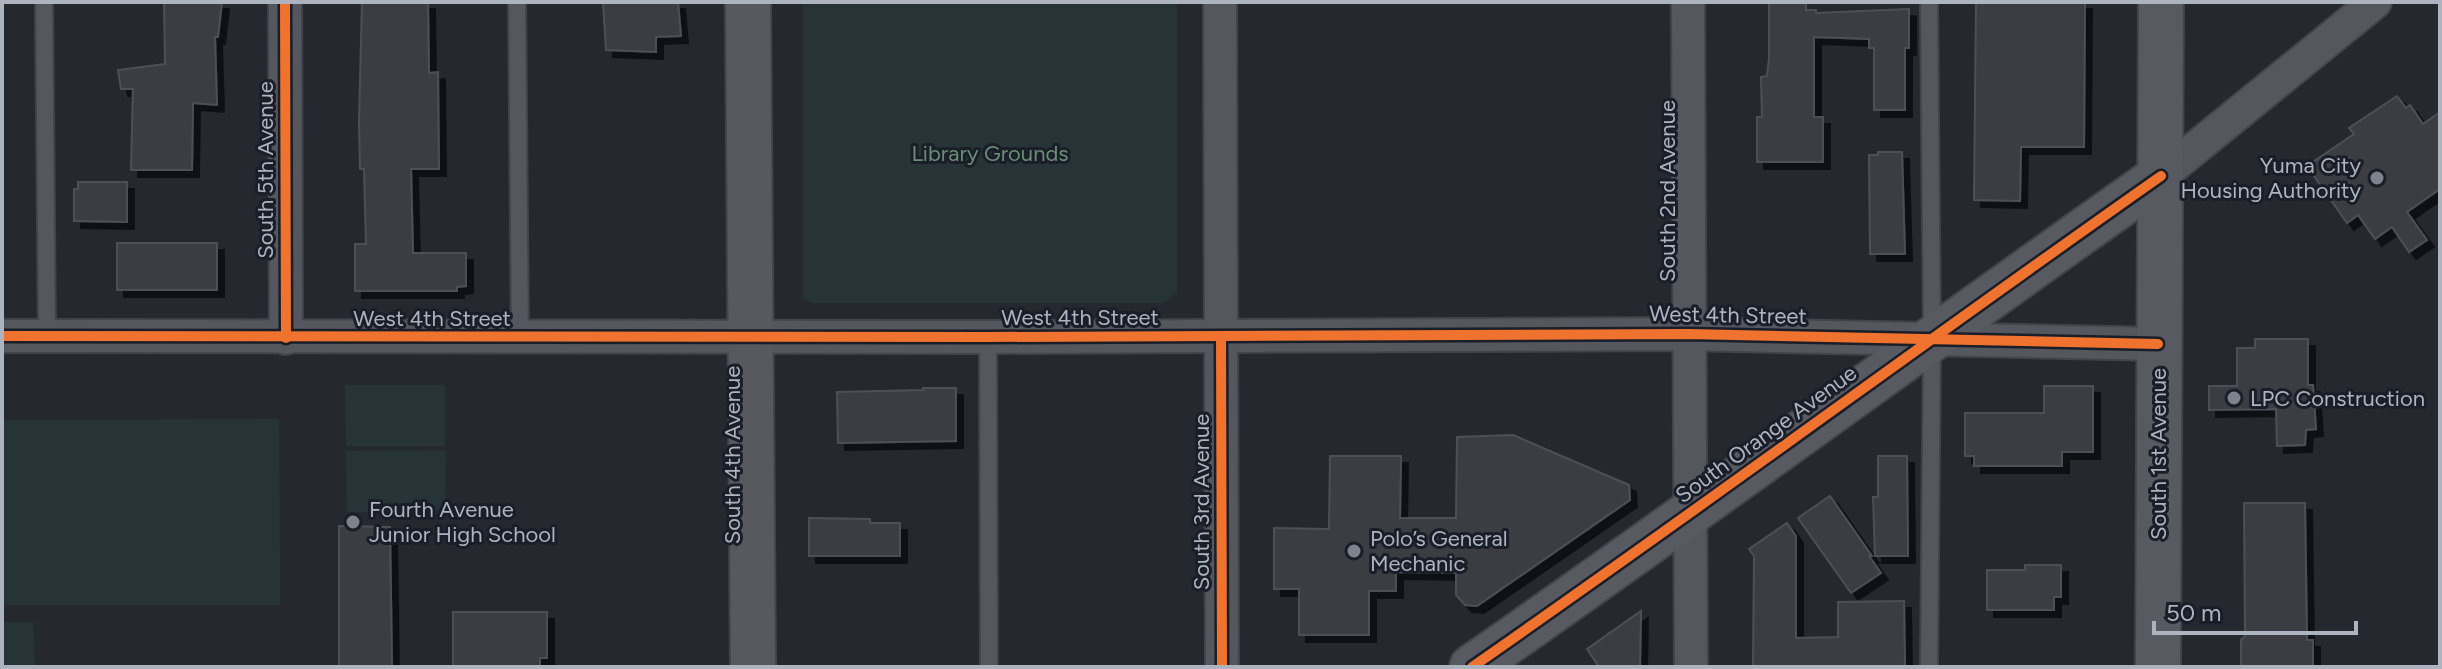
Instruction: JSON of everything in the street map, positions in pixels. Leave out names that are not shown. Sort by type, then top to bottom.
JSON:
[{"type":"main road","name":"South 4th Avenue","points":[[748,2],[753,667]]},
{"type":"street","name":"South 5th Avenue","points":[[285,2],[286,338]]},
{"type":"street","name":"South 3rd Avenue","points":[[1220,2],[1222,667]]},
{"type":"street","name":"South 2nd Avenue","points":[[1688,2],[1691,667]]},
{"type":"street","name":"South 1st Avenue","points":[[2158,667],[2161,2]]},
{"type":"street","name":"South Orange Avenue","points":[[1472,667],[1691,514],[2161,176],[2375,2]]},
{"type":"street","name":"West 4th Street","points":[[2,336],[520,338],[1688,334],[2158,344]]},
{"type":"lane","points":[[44,2],[47,337]]},
{"type":"lane","points":[[517,2],[520,338]]},
{"type":"lane","points":[[1929,2],[1932,339],[1929,667]]},
{"type":"lane","points":[[988,337],[989,667]]},
{"type":"green space","name":"Library Grounds","points":[[803,2],[1177,2],[1177,292],[1163,303],[811,303],[803,297]]},
{"type":"green space","points":[[345,385],[445,385],[445,446],[346,446]]},
{"type":"green space","points":[[279,419],[280,605],[2,605],[2,420]]},
{"type":"green space","points":[[446,450],[445,511],[347,512],[346,451]]},
{"type":"green space","points":[[2,622],[33,622],[35,667],[2,667]]},
{"type":"building","points":[[164,2],[222,2],[218,37],[215,37],[217,105],[193,103],[192,170],[131,170],[133,89],[121,89],[118,70],[165,64]]},
{"type":"building","points":[[362,2],[428,2],[429,73],[438,72],[439,169],[411,169],[413,253],[466,253],[466,286],[457,287],[457,291],[355,291],[355,244],[366,244],[359,121]]},
{"type":"building","points":[[603,2],[678,2],[681,36],[656,37],[656,52],[606,50]]},
{"type":"building","points":[[1976,2],[2085,2],[2084,147],[2021,147],[2020,201],[1974,200]]},
{"type":"building","points":[[1769,3],[1806,3],[1806,10],[1816,10],[1816,13],[1909,9],[1909,48],[1905,48],[1905,110],[1874,110],[1874,48],[1869,48],[1869,39],[1814,37],[1814,117],[1823,117],[1823,162],[1757,162],[1757,117],[1762,117],[1761,77],[1767,76],[1769,58]]},
{"type":"building","name":"Yuma City Housing Authority","points":[[2397,96],[2406,108],[2410,105],[2423,124],[2440,112],[2440,189],[2407,212],[2427,240],[2409,252],[2392,227],[2375,239],[2358,215],[2347,223],[2307,166],[2354,134],[2349,128]]},
{"type":"building","points":[[1878,152],[1902,152],[1905,254],[1870,254],[1869,155],[1878,155]]},
{"type":"building","points":[[78,182],[127,182],[127,222],[74,221],[74,189],[78,189]]},
{"type":"building","points":[[117,243],[217,243],[217,290],[117,290]]},
{"type":"building","points":[[2255,339],[2308,339],[2308,385],[2313,385],[2316,429],[2306,430],[2305,445],[2277,446],[2276,409],[2209,410],[2209,386],[2237,386],[2237,348],[2255,348]]},
{"type":"building","points":[[2044,386],[2093,386],[2093,452],[2062,452],[2062,466],[1974,466],[1974,456],[1965,456],[1965,413],[2044,413]]},
{"type":"building","points":[[956,388],[956,441],[838,443],[837,392]]},
{"type":"building","points":[[1513,435],[1629,485],[1630,500],[1477,606],[1465,605],[1456,595],[1456,573],[1396,572],[1396,591],[1369,591],[1369,635],[1299,635],[1299,589],[1274,589],[1274,528],[1329,529],[1330,456],[1401,456],[1400,518],[1456,518],[1457,437]]},
{"type":"building","points":[[1878,456],[1907,456],[1908,556],[1875,556],[1873,497],[1878,497]]},
{"type":"building","points":[[1830,496],[1881,573],[1851,593],[1798,518]]},
{"type":"building","points":[[2244,503],[2305,503],[2307,640],[2313,640],[2313,667],[2241,667],[2241,640],[2245,636]]},
{"type":"building","points":[[809,518],[900,523],[900,556],[809,556]]},
{"type":"building","points":[[1787,523],[1796,536],[1796,638],[1838,637],[1838,602],[1904,601],[1905,667],[1753,667],[1754,556],[1749,549]]},
{"type":"building","points":[[339,526],[390,527],[392,667],[339,667]]},
{"type":"building","points":[[2025,565],[2061,565],[2061,597],[2054,597],[2054,610],[1987,610],[1987,570],[2025,570]]},
{"type":"building","points":[[1641,611],[1640,667],[1599,667],[1587,649]]},
{"type":"building","points":[[453,612],[547,612],[547,658],[540,658],[540,667],[453,667]]},
{"type":"cycle path","points":[[285,2],[286,338]]},
{"type":"cycle path","points":[[1472,667],[2161,176]]},
{"type":"cycle path","points":[[2,336],[1688,334],[2158,344]]},
{"type":"cycle path","points":[[1221,337],[1222,667]]},
{"type":"place","name":"Yuma City Housing Authority","points":[[2377,178]]},
{"type":"place","name":"LPC Construction","points":[[2234,398]]},
{"type":"place","name":"Fourth Avenue Junior High School","points":[[353,522]]},
{"type":"place","name":"Polo’s General Mechanic","points":[[1354,551]]}]
